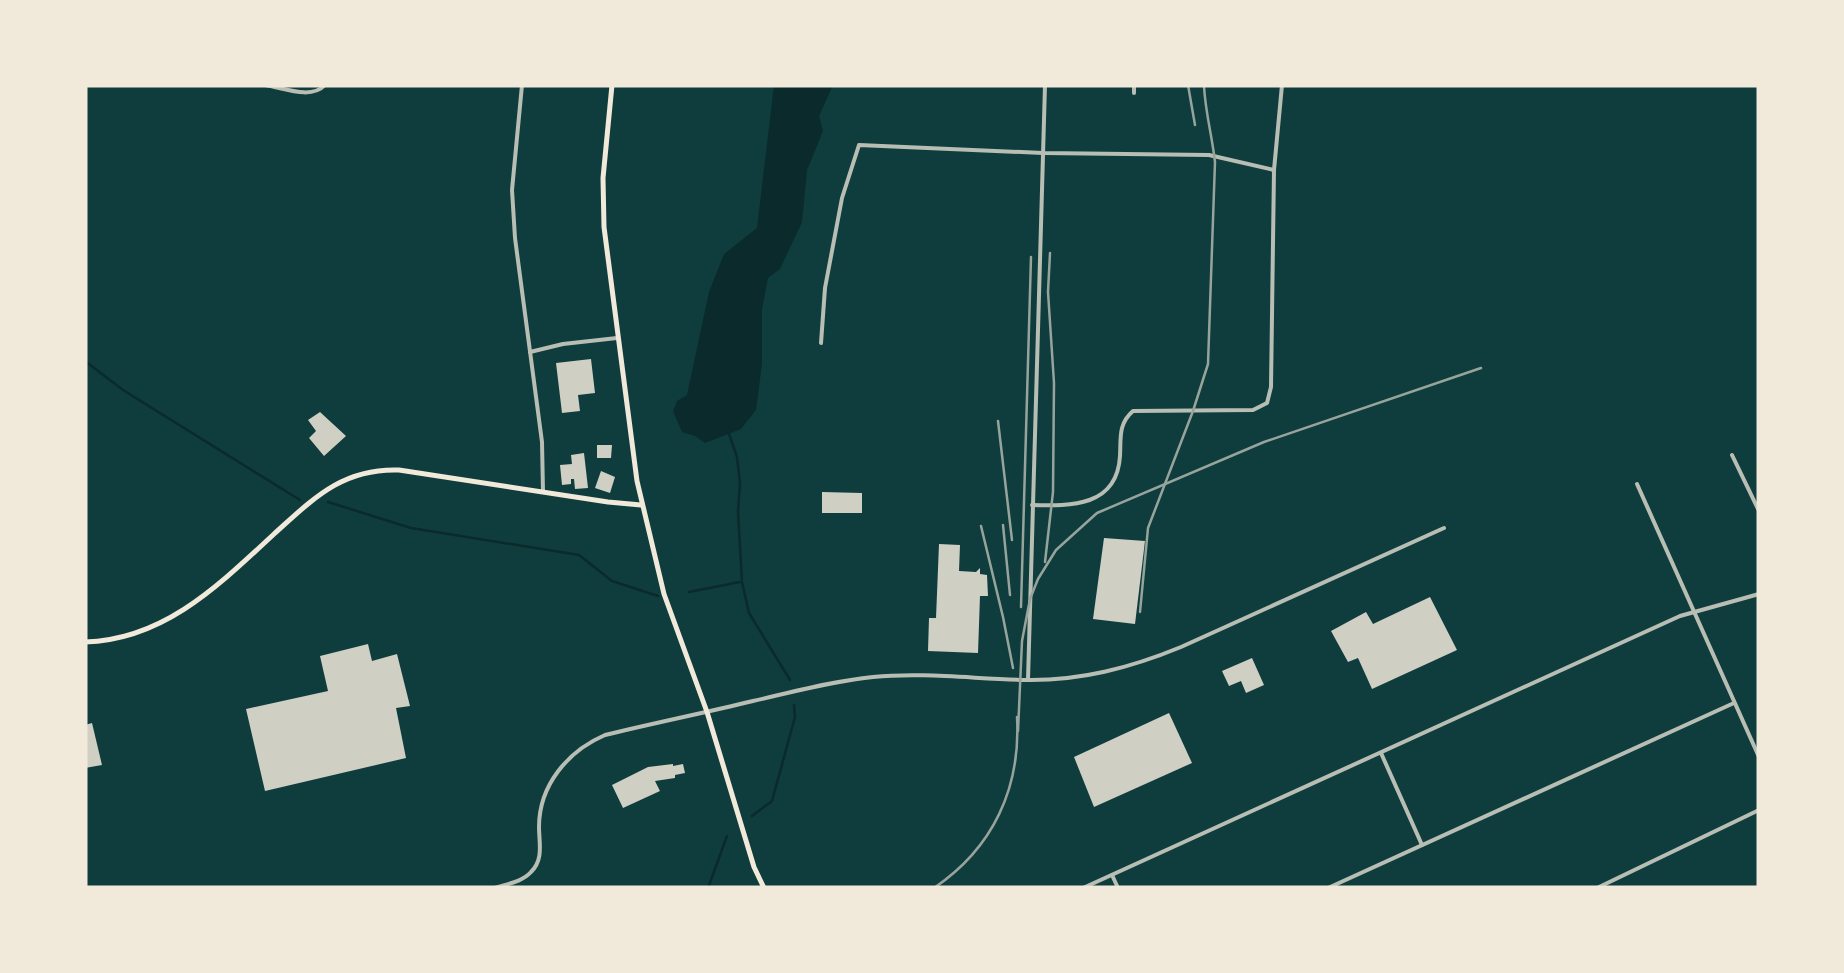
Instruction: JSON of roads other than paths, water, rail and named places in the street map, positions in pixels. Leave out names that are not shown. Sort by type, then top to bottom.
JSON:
[{"type":"main road","points":[[612,85],[603,205],[641,505],[664,594],[764,888]]},
{"type":"main road","points":[[85,642],[130,635],[178,614],[212,590],[316,496],[359,474],[399,470],[641,505]]},
{"type":"street","points":[[266,85],[311,93],[326,85]]},
{"type":"street","points":[[522,85],[512,190],[544,461],[543,492]]},
{"type":"street","points":[[1028,680],[1045,85]]},
{"type":"street","points":[[1134,85],[1134,93]]},
{"type":"street","points":[[1032,505],[1080,504],[1106,490],[1116,477],[1120,462],[1123,421],[1133,411],[1253,410],[1267,403],[1271,387],[1274,170],[1282,85]]},
{"type":"street","points":[[821,344],[825,288],[840,208],[859,144],[1043,153],[1214,155],[1274,170]]},
{"type":"street","points":[[530,352],[617,338]]},
{"type":"street","points":[[1732,455],[1759,512]]},
{"type":"street","points":[[1637,484],[1759,757]]},
{"type":"street","points":[[495,888],[528,876],[537,865],[539,816],[546,792],[563,764],[604,735],[873,677],[1028,680],[1088,676],[1150,660],[1444,528]]},
{"type":"street","points":[[1083,888],[1694,611],[1759,594]]},
{"type":"street","points":[[1328,888],[1734,704]]},
{"type":"street","points":[[1382,753],[1422,845]]},
{"type":"street","points":[[1597,888],[1759,810]]},
{"type":"street","points":[[1112,875],[1118,888]]},
{"type":"water","points":[[774,85],[833,85],[819,116],[823,131],[807,170],[802,222],[780,269],[768,278],[762,309],[762,364],[756,410],[741,429],[705,443],[682,432],[673,411],[677,401],[687,395],[709,292],[724,254],[757,228]]},
{"type":"waterway","points":[[85,361],[123,390],[300,500]]},
{"type":"waterway","points":[[729,434],[740,483],[742,582],[749,613],[790,680]]},
{"type":"waterway","points":[[328,502],[411,528],[579,555],[612,581],[658,596]]},
{"type":"waterway","points":[[689,592],[740,582]]},
{"type":"waterway","points":[[752,816],[772,801],[795,717],[794,705]]},
{"type":"waterway","points":[[708,888],[727,836]]},
{"type":"railway","points":[[1188,85],[1195,125]]},
{"type":"railway","points":[[1140,612],[1148,528],[1208,364],[1215,162],[1204,85]]},
{"type":"railway","points":[[1045,562],[1053,492],[1050,253]]},
{"type":"railway","points":[[1021,607],[1031,257]]},
{"type":"railway","points":[[1018,731],[1022,641],[1030,599],[1056,550],[1097,513],[1264,442],[1481,368]]},
{"type":"railway","points":[[998,421],[1012,540]]},
{"type":"railway","points":[[1003,525],[1010,595]]},
{"type":"railway","points":[[981,526],[1013,668]]},
{"type":"railway","points":[[934,888],[972,854],[999,814],[1014,768],[1017,717]]}]
